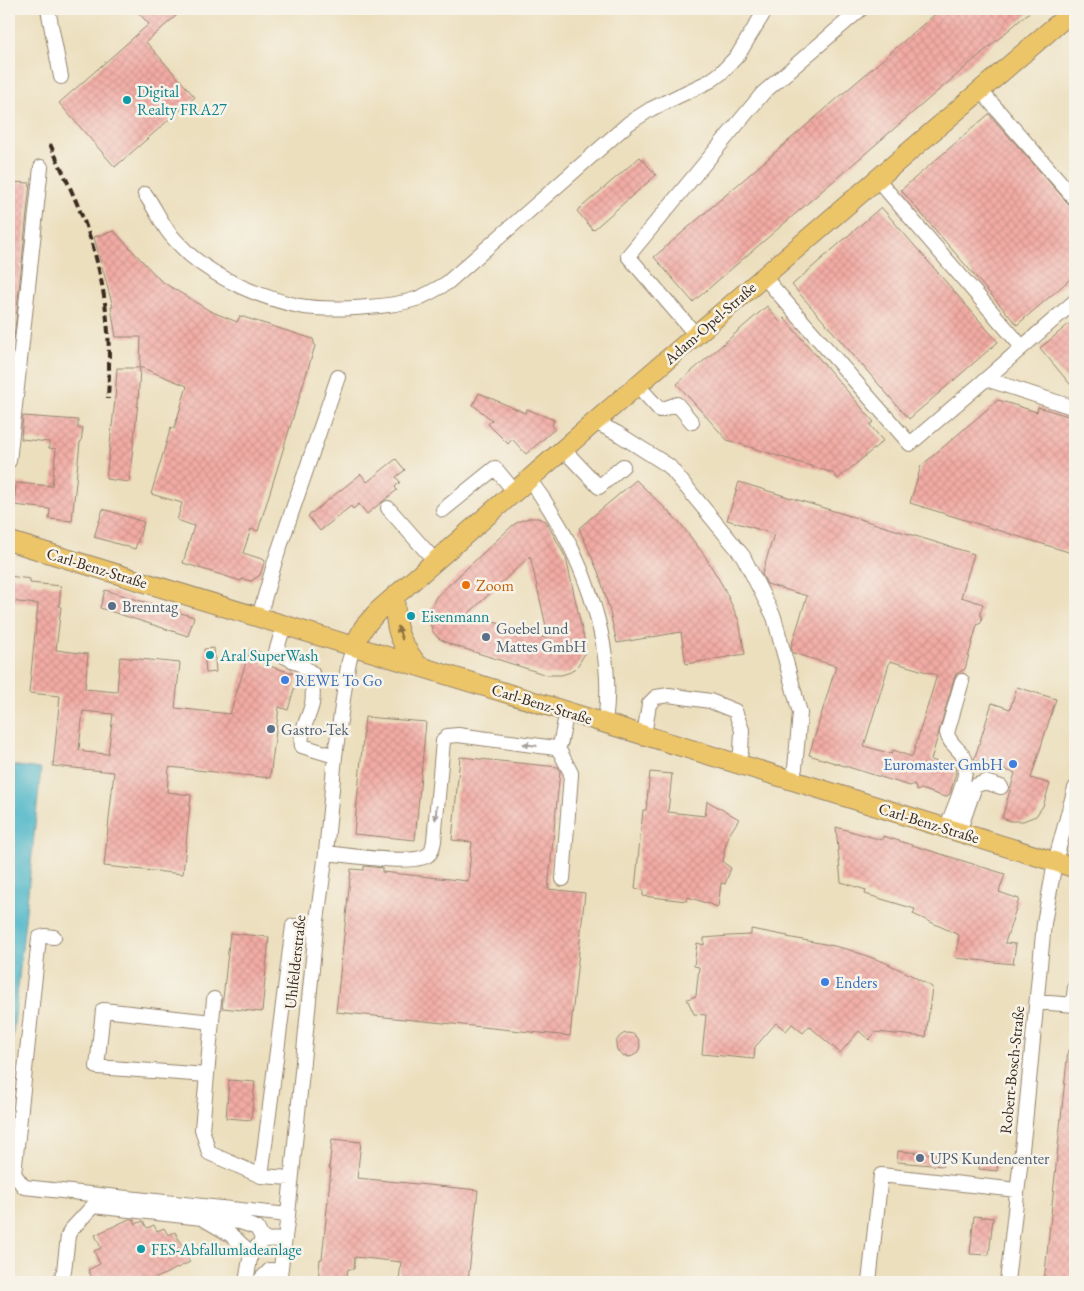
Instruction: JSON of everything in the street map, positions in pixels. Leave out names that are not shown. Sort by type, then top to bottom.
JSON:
[{"type":"main road","name":"Adam-Opel-Straße","points":[[354,646],[367,623],[378,611],[637,385],[1075,9]]},
{"type":"main road","name":"Carl-Benz-Straße","points":[[9,541],[1075,868]]},
{"type":"main road","points":[[395,596],[396,620],[399,634],[418,666]]},
{"type":"street","points":[[48,9],[61,77]]},
{"type":"street","points":[[145,194],[174,240],[191,256],[211,271],[256,292],[300,306],[321,309],[374,307],[415,299],[447,283],[629,123],[651,109],[710,81],[721,73],[738,55],[766,9]]},
{"type":"street","points":[[696,335],[628,256],[762,93],[862,9]]},
{"type":"street","points":[[980,90],[1075,198]]},
{"type":"street","points":[[9,461],[41,167]]},
{"type":"street","points":[[877,179],[1022,347]]},
{"type":"street","points":[[764,277],[910,444],[1075,301]]},
{"type":"street","points":[[259,617],[275,561],[338,378]]},
{"type":"street","points":[[986,379],[1075,408]]},
{"type":"street","points":[[637,385],[660,410],[677,404],[692,422]]},
{"type":"street","points":[[595,422],[617,433],[669,466],[743,556],[774,618],[800,713],[795,768],[792,780]]},
{"type":"street","points":[[563,449],[599,487],[623,466]]},
{"type":"street","points":[[444,510],[495,468],[515,492]]},
{"type":"street","points":[[529,479],[548,505],[560,526],[580,567],[589,591],[601,636],[606,668],[608,697],[605,723]]},
{"type":"street","points":[[388,508],[435,561]]},
{"type":"street","points":[[284,625],[276,652],[300,664],[312,673],[312,702],[300,740],[302,746],[335,756]]},
{"type":"street","name":"Uhlfelderstraße","points":[[280,1277],[335,756],[346,678],[354,646]]},
{"type":"street","points":[[953,830],[951,817],[966,768],[964,757],[948,738],[947,733],[962,681]]},
{"type":"street","points":[[644,735],[649,704],[656,697],[669,695],[710,702],[735,711],[742,730],[741,752],[737,764]]},
{"type":"street","points":[[558,748],[561,745],[566,712]]},
{"type":"street","points":[[326,854],[401,861],[416,860],[429,854],[432,851],[434,841],[443,741],[447,736],[458,735],[558,748]]},
{"type":"street","points":[[558,748],[571,772],[563,879]]},
{"type":"street","points":[[953,830],[975,786],[985,782],[1001,787]]},
{"type":"street","name":"Robert-Bosch-Straße","points":[[1007,1282],[1044,923],[1055,862],[1075,788]]},
{"type":"street","points":[[261,1176],[293,926],[316,928]]},
{"type":"street","points":[[54,937],[45,936],[39,938],[14,1174],[24,1187],[288,1215]]},
{"type":"street","points":[[1037,1002],[1074,1005],[1075,987]]},
{"type":"street","points":[[214,999],[202,1129],[209,1153],[261,1176],[291,1178]]},
{"type":"street","points":[[207,1075],[97,1066],[103,1010],[212,1022]]},
{"type":"street","points":[[869,1282],[881,1175],[1017,1190]]},
{"type":"street","points":[[60,1282],[64,1271],[70,1231],[92,1206],[240,1222],[256,1228],[262,1240]]},
{"type":"street","points":[[202,1218],[232,1235],[251,1253]]},
{"type":"street","points":[[246,1282],[251,1253],[262,1240],[285,1239]]},
{"type":"street","points":[[261,1282],[261,1279],[270,1270],[280,1277]]},
{"type":"water","points":[[9,765],[41,769],[9,1072]]},
{"type":"building","name":"Digital Realty FRA27","points":[[135,9],[184,9],[146,42],[195,97],[115,167],[59,103],[149,24]]},
{"type":"building","points":[[941,9],[1033,9],[693,302],[654,257]]},
{"type":"building","points":[[989,114],[1075,211],[1075,275],[1017,325],[901,190]]},
{"type":"building","points":[[640,157],[656,175],[593,230],[577,211]]},
{"type":"building","points":[[9,182],[30,183],[14,339],[9,338]]},
{"type":"building","points":[[881,207],[998,342],[909,419],[792,285]]},
{"type":"building","points":[[114,231],[161,281],[210,311],[237,322],[240,316],[313,339],[315,346],[258,531],[251,529],[243,553],[265,560],[260,575],[251,581],[242,579],[241,581],[183,563],[194,526],[177,520],[182,503],[151,494],[171,427],[174,429],[187,386],[140,367],[141,337],[116,337],[111,307],[113,307],[94,237]]},
{"type":"building","points":[[767,306],[780,322],[784,318],[874,422],[870,425],[883,441],[838,479],[833,473],[727,440],[677,384]]},
{"type":"building","points":[[1075,319],[1075,390],[1040,348]]},
{"type":"building","points":[[117,368],[140,368],[129,482],[106,479]]},
{"type":"building","points":[[479,393],[525,413],[527,409],[554,420],[552,425],[555,429],[526,454],[512,439],[508,444],[488,424],[492,420],[473,405]]},
{"type":"building","points":[[998,400],[1037,412],[1038,407],[1075,418],[1075,554],[910,503],[921,466]]},
{"type":"building","points":[[23,416],[78,420],[78,428],[83,428],[72,521],[49,519],[50,509],[14,505],[16,483],[52,486],[56,449],[49,448],[49,442],[21,439]]},
{"type":"building","points":[[396,459],[405,470],[396,477],[400,482],[395,487],[397,490],[367,514],[359,504],[353,509],[351,506],[320,531],[308,516],[361,474],[367,482]]},
{"type":"building","points":[[636,480],[680,523],[705,556],[724,588],[739,621],[745,654],[686,664],[681,632],[617,643],[599,574],[579,528]]},
{"type":"building","points":[[739,482],[974,554],[961,597],[983,604],[980,614],[982,618],[981,623],[977,625],[965,669],[956,674],[954,679],[931,760],[955,767],[956,772],[950,794],[945,797],[921,789],[917,791],[914,784],[910,786],[809,755],[836,666],[793,653],[791,647],[807,596],[767,584],[762,574],[774,534],[727,520]],"holes":[[[890,661],[937,675],[912,757],[893,750],[892,754],[864,746]]]},
{"type":"building","points":[[103,509],[144,522],[135,549],[94,537]]},
{"type":"building","points":[[538,518],[546,521],[566,558],[585,643],[584,655],[571,672],[561,675],[547,675],[449,644],[437,637],[433,632],[430,623],[430,609],[436,597],[513,525],[520,521]],"holes":[[[530,556],[549,639],[468,614]]]},
{"type":"building","points":[[9,576],[30,579],[30,583],[61,586],[59,606],[61,607],[56,650],[88,654],[85,689],[117,692],[120,657],[180,663],[175,708],[230,714],[250,649],[266,654],[263,664],[298,675],[288,710],[279,707],[270,778],[169,767],[167,792],[191,795],[183,874],[104,866],[114,772],[53,766],[60,696],[29,693],[38,604],[9,601]],"holes":[[[83,711],[113,714],[108,754],[79,750]]]},
{"type":"building","points":[[105,590],[194,617],[188,636],[100,608]]},
{"type":"building","name":"Aral SuperWash","points":[[214,648],[216,672],[206,673],[204,649]]},
{"type":"building","points":[[1017,687],[1056,699],[1031,778],[1050,784],[1043,806],[1036,816],[1023,821],[1011,821],[1002,818],[1015,773],[974,760],[992,703],[1010,709]]},
{"type":"building","points":[[365,717],[426,722],[415,840],[354,834]]},
{"type":"building","points":[[460,757],[558,767],[560,771],[548,889],[585,893],[570,1036],[336,1012],[351,869],[364,870],[364,866],[382,868],[382,872],[468,881],[472,842],[452,840]]},
{"type":"building","points":[[650,772],[672,774],[668,812],[705,816],[707,801],[739,819],[729,835],[725,847],[723,862],[731,868],[725,884],[721,883],[718,907],[688,897],[687,901],[643,896],[643,890],[635,889],[643,810],[646,810]]},
{"type":"building","points":[[836,827],[882,840],[883,836],[1005,874],[999,892],[1019,899],[1005,943],[1016,944],[1013,964],[956,958],[959,935],[913,914],[915,909],[865,894],[866,890],[841,882]]},
{"type":"building","points":[[751,929],[850,950],[884,962],[932,987],[926,1037],[876,1032],[869,1040],[859,1031],[840,1053],[809,1026],[803,1033],[792,1024],[786,1031],[776,1023],[755,1047],[754,1059],[702,1054],[706,1015],[694,1014],[687,999],[696,996],[699,967],[694,966],[697,943],[704,945],[704,938],[751,935]]},
{"type":"building","points":[[230,933],[269,937],[262,1012],[222,1008]]},
{"type":"building","points":[[628,1033],[637,1036],[640,1045],[637,1054],[628,1057],[619,1054],[616,1045],[619,1036]]},
{"type":"building","points":[[1068,1050],[1075,1050],[1075,1282],[1044,1282]]},
{"type":"building","points":[[229,1080],[255,1082],[251,1120],[226,1118]]},
{"type":"building","points":[[332,1139],[361,1142],[357,1178],[478,1190],[468,1282],[399,1282],[401,1262],[355,1257],[354,1269],[348,1269],[346,1282],[318,1282],[331,1169],[329,1169]]},
{"type":"building","name":"UPS Kundencenter","points":[[898,1151],[944,1155],[943,1166],[897,1162]]},
{"type":"building","points":[[980,1159],[998,1160],[997,1171],[979,1169]]},
{"type":"building","points":[[974,1216],[993,1218],[989,1255],[970,1254]]},
{"type":"building","name":"FES-Abfallumladeanlage","points":[[129,1219],[134,1219],[136,1224],[143,1221],[147,1228],[154,1225],[157,1231],[164,1228],[168,1235],[175,1232],[190,1262],[148,1282],[94,1282],[88,1270],[100,1264],[94,1251],[101,1248],[95,1235]]},
{"type":"railway","points":[[50,144],[84,220],[98,266],[109,341],[108,399]]},
{"type":"place","name":"Digital Realty FRA27","points":[[127,100]]},
{"type":"place","name":"Zoom","points":[[466,585]]},
{"type":"place","name":"Brenntag","points":[[112,606]]},
{"type":"place","name":"Eisenmann","points":[[411,616]]},
{"type":"place","name":"Goebel und Mattes GmbH","points":[[486,637]]},
{"type":"place","name":"Aral SuperWash","points":[[210,655]]},
{"type":"place","name":"REWE To Go","points":[[285,680]]},
{"type":"place","name":"Gastro-Tek","points":[[271,729]]},
{"type":"place","name":"Euromaster GmbH","points":[[1013,764]]},
{"type":"place","name":"Enders","points":[[825,982]]},
{"type":"place","name":"UPS Kundencenter","points":[[920,1158]]},
{"type":"place","name":"FES-Abfallumladeanlage","points":[[141,1249]]}]
